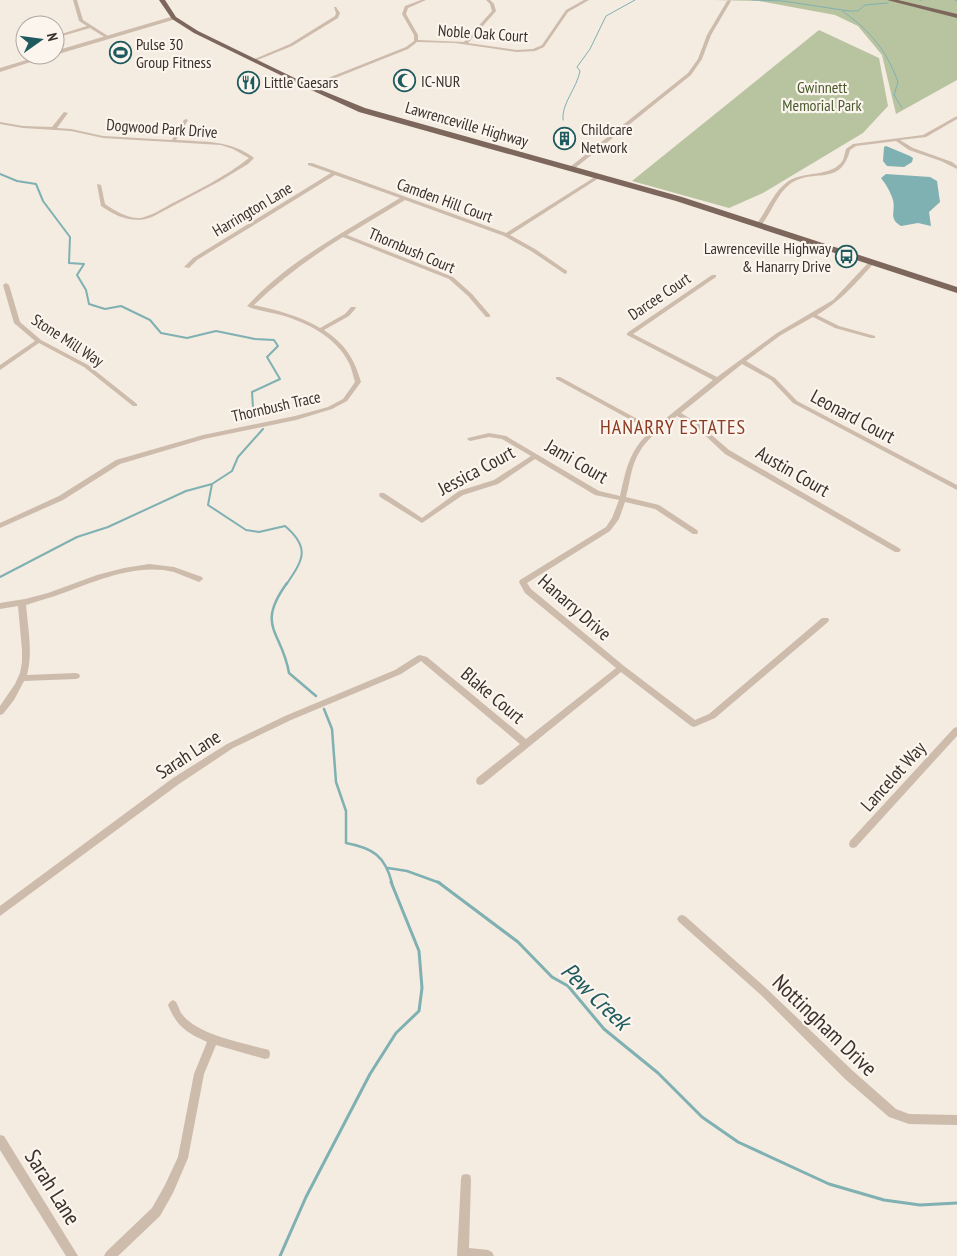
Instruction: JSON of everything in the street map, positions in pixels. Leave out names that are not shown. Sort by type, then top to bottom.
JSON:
[{"type":"main road","name":"Lawrenceville Highway","points":[[162,0],[174,18],[196,32],[309,87],[362,110],[679,199],[957,290]]},
{"type":"main road","points":[[890,0],[957,15]]},
{"type":"main road","points":[[902,0],[957,15]]},
{"type":"street","points":[[75,0],[81,21],[107,37]]},
{"type":"street","points":[[309,87],[407,48],[416,41],[416,35],[404,14],[406,7],[424,0]]},
{"type":"street","points":[[465,43],[494,11],[492,4],[488,0]]},
{"type":"street","name":"Noble Oak Court","points":[[416,41],[465,43],[517,51],[534,50],[543,46],[568,11],[586,0]]},
{"type":"street","points":[[572,168],[690,74],[700,59],[709,35],[729,1]]},
{"type":"street","points":[[254,60],[291,45],[337,17],[338,13],[335,8]]},
{"type":"street","points":[[65,50],[174,18]]},
{"type":"street","points":[[65,34],[89,27]]},
{"type":"street","points":[[0,70],[16,65]]},
{"type":"street","points":[[54,128],[66,112]]},
{"type":"street","points":[[759,225],[787,185],[794,180],[827,173],[840,168],[847,161],[848,149],[855,144],[924,136],[956,119]]},
{"type":"street","points":[[174,140],[186,120]]},
{"type":"street","name":"Dogwood Park Drive","points":[[0,123],[23,127],[54,128],[102,137],[221,144],[235,148],[252,158],[229,173],[144,219],[128,217],[104,205],[100,185]]},
{"type":"street","points":[[897,140],[904,148],[942,159],[957,168]]},
{"type":"street","name":"Camden Hill Court","points":[[310,164],[333,174],[506,235],[533,250],[565,272]]},
{"type":"street","name":"Harrington Lane","points":[[187,267],[195,259],[333,174]]},
{"type":"street","points":[[506,235],[600,176]]},
{"type":"street","name":"Thornbush Trace","points":[[0,526],[61,498],[118,462],[203,437],[296,418],[330,408],[345,400],[358,382],[356,372],[352,360],[322,329],[289,314],[250,306],[270,284],[343,235],[403,199]]},
{"type":"street","name":"Thornbush Court","points":[[343,235],[451,278],[470,295],[488,316]]},
{"type":"street","name":"Hanarry Drive","points":[[824,620],[712,716],[694,724],[528,591],[523,582],[608,529],[617,519],[623,500],[630,462],[636,451],[655,431],[742,361],[781,333],[813,316],[837,299],[872,262]]},
{"type":"street","name":"Darcee Court","points":[[714,276],[629,334],[717,380]]},
{"type":"street","name":"Stone Mill Way","points":[[6,285],[17,323],[39,342],[86,366],[135,405]]},
{"type":"street","points":[[322,329],[348,316],[353,308]]},
{"type":"street","points":[[813,316],[837,328],[873,337]]},
{"type":"street","points":[[0,368],[39,342]]},
{"type":"street","name":"Leonard Court","points":[[742,361],[773,379],[795,402],[957,488]]},
{"type":"street","points":[[558,378],[655,431]]},
{"type":"street","name":"Austin Court","points":[[677,414],[697,425],[727,452],[897,550]]},
{"type":"street","name":"Jami Court","points":[[470,439],[489,435],[504,436],[596,493],[657,507],[696,532]]},
{"type":"street","name":"Jessica Court","points":[[382,494],[422,521],[460,493],[496,482],[535,456]]},
{"type":"street","points":[[0,606],[22,605],[55,595],[110,572],[139,567],[164,567],[186,572],[200,579]]},
{"type":"street","points":[[0,712],[24,678],[27,661],[22,605]]},
{"type":"street","name":"Blake Court","points":[[416,660],[424,659],[526,744],[480,781]]},
{"type":"street","name":"Sarah Lane","points":[[0,912],[176,781],[230,746],[288,718],[398,672],[416,660]]},
{"type":"street","points":[[526,744],[622,668]]},
{"type":"street","points":[[24,678],[76,676]]},
{"type":"street","name":"Lancelot Way","points":[[853,844],[957,730]]},
{"type":"street","name":"Nottingham Drive","points":[[682,919],[764,992],[849,1076],[893,1113],[909,1119],[957,1120]]},
{"type":"street","points":[[173,1005],[178,1018],[212,1040],[265,1054]]},
{"type":"street","points":[[110,1256],[156,1212],[169,1189],[183,1158],[199,1074],[212,1040]]},
{"type":"street","name":"Sarah Lane","points":[[0,1140],[72,1256]]},
{"type":"street","points":[[466,1179],[463,1254],[488,1256]]},
{"type":"green space","points":[[714,0],[957,0],[957,80],[896,114],[882,55],[858,26],[835,15],[759,1]]},
{"type":"green space","name":"Gwinnett Memorial Park","points":[[819,30],[879,58],[888,106],[863,133],[763,193],[729,208],[632,181]]},
{"type":"water","points":[[886,146],[910,156],[913,158],[912,162],[904,167],[887,166],[883,161],[884,147]]},
{"type":"water","points":[[886,174],[930,177],[937,181],[940,202],[929,212],[931,226],[918,223],[901,226],[897,223],[894,217],[892,197],[881,178]]},
{"type":"waterway","points":[[563,120],[564,108],[580,71],[577,67],[590,49],[606,16],[635,0]]},
{"type":"waterway","points":[[753,0],[783,1],[849,11],[858,11],[865,5],[888,3]]},
{"type":"waterway","points":[[842,11],[861,25],[883,51],[898,82],[894,95],[902,108]]},
{"type":"waterway","name":"Pew Creek","points":[[0,174],[17,181],[36,184],[43,201],[70,237],[69,263],[84,264],[77,275],[86,290],[89,304],[105,309],[121,306],[150,320],[161,333],[187,338],[216,331],[255,339],[274,340],[278,346],[267,357],[280,379],[252,392],[253,408],[260,416]]},
{"type":"waterway","name":"Pew Creek","points":[[212,484],[232,471],[238,457],[263,429]]},
{"type":"waterway","points":[[0,577],[77,537],[108,527],[186,491],[212,484]]},
{"type":"waterway","name":"Pew Creek","points":[[212,484],[208,505],[246,530],[259,532],[285,526],[299,541],[302,554],[300,561],[286,585]]},
{"type":"waterway","name":"Pew Creek","points":[[287,583],[273,610],[273,629],[286,659],[289,673],[316,696]]},
{"type":"waterway","name":"Pew Creek","points":[[324,709],[332,729],[336,782],[346,811],[346,843],[364,848],[376,855],[386,866],[392,883]]},
{"type":"waterway","name":"Pew Creek","points":[[388,868],[407,871],[439,883]]},
{"type":"waterway","points":[[280,1256],[306,1197],[370,1074],[396,1033],[419,1011],[422,988],[419,951],[391,882]]},
{"type":"waterway","name":"Pew Creek","points":[[439,883],[518,942],[552,977],[568,986],[604,1029],[658,1073],[702,1117],[738,1142],[829,1184],[884,1200],[920,1205],[957,1203]]},
{"type":"place","name":"Pulse 30 Group Fitness","points":[[120,53]]},
{"type":"place","name":"IC-NUR","points":[[405,81]]},
{"type":"place","name":"Little Caesars","points":[[248,82]]},
{"type":"place","name":"Childcare Network","points":[[565,138]]},
{"type":"place","name":"Lawrenceville Highway & Hanarry Drive","points":[[847,257]]},
{"type":"district","name":"HANARRY ESTATES","points":[[673,427]]}]
